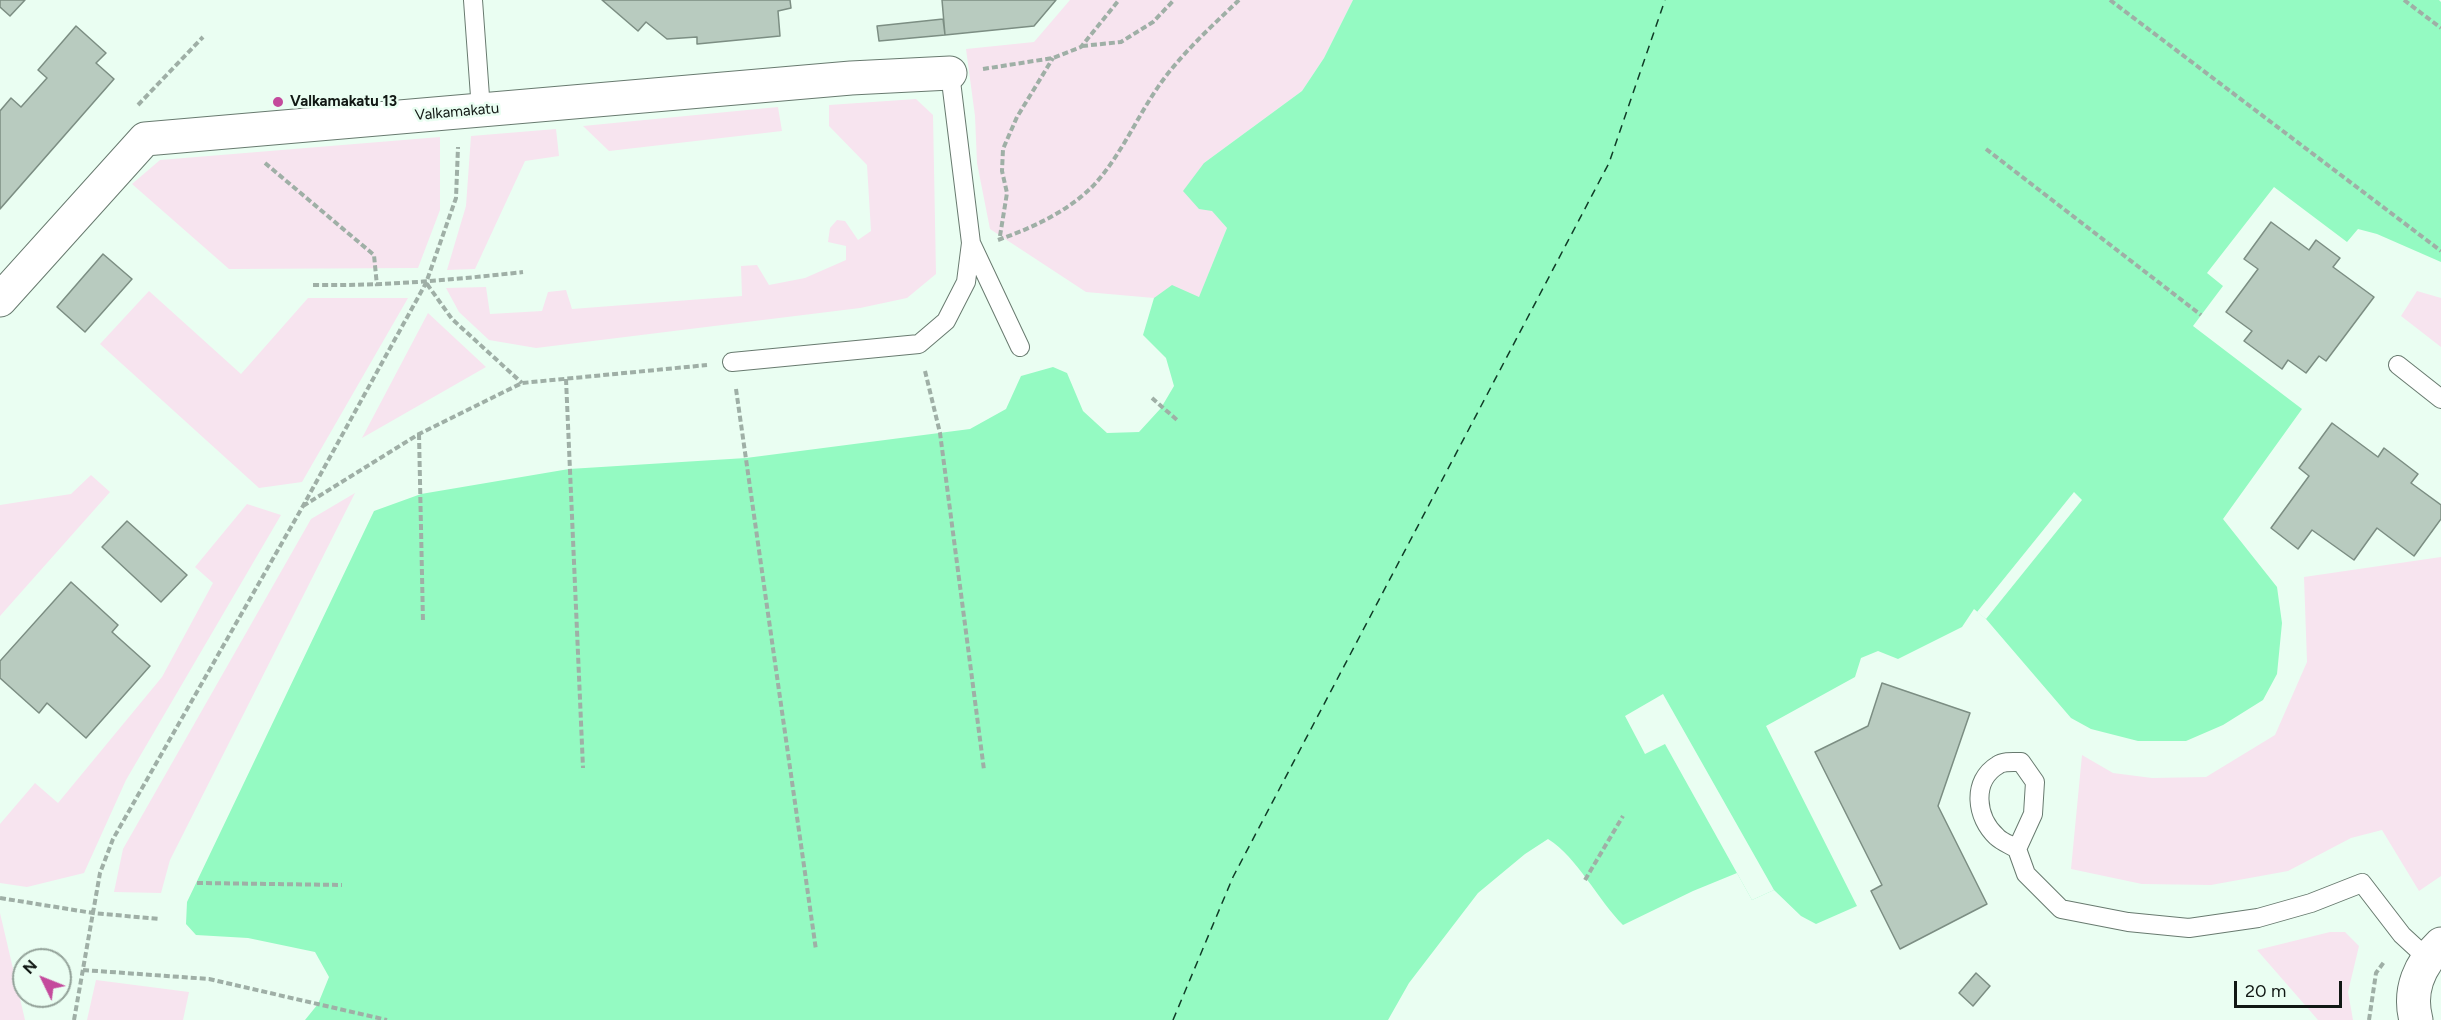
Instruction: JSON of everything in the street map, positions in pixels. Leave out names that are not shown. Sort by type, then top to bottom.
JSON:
[{"type":"street","name":"Valkamakatu","points":[[0,300],[145,139],[851,78],[950,73]]},
{"type":"street","points":[[2416,1020],[2414,1012],[2416,982],[2434,951]]},
{"type":"lane","points":[[470,111],[473,0]]},
{"type":"lane","points":[[732,362],[919,344],[946,321],[966,282],[971,243],[950,73]]},
{"type":"lane","points":[[971,243],[1020,347]]},
{"type":"lane","points":[[2398,365],[2441,399]]},
{"type":"lane","points":[[2017,849],[2033,814],[2035,782],[2021,762],[1999,764],[1985,776],[1978,794],[1982,816],[1997,837],[2017,849],[2026,874],[2061,909],[2128,922],[2189,928],[2258,918],[2311,903],[2362,883],[2402,935],[2434,951]]},
{"type":"path","points":[[1081,46],[1119,0]]},
{"type":"path","points":[[950,73],[1053,58],[1081,46],[1121,42],[1152,22],[1174,0]]},
{"type":"path","points":[[1053,58],[1017,117],[1003,149],[1002,171],[1007,193],[1000,240],[1059,213],[1093,186],[1115,156],[1159,86],[1196,43],[1239,0]]},
{"type":"path","points":[[2110,0],[2441,251]]},
{"type":"path","points":[[2404,0],[2441,28]]},
{"type":"path","points":[[136,108],[203,37]]},
{"type":"path","points":[[74,1020],[100,873],[113,839],[303,506],[426,283],[456,198],[470,111]]},
{"type":"path","points":[[227,131],[374,255],[377,286]]},
{"type":"path","points":[[1986,149],[2201,315]]},
{"type":"path","points":[[313,285],[377,286],[426,283],[524,272]]},
{"type":"path","points":[[426,283],[452,319],[522,383]]},
{"type":"path","points":[[919,344],[940,433],[984,770]]},
{"type":"path","points":[[303,506],[419,434],[522,383],[732,362],[816,950]]},
{"type":"path","points":[[566,379],[583,768]]},
{"type":"path","points":[[1152,398],[1177,420]]},
{"type":"path","points":[[419,434],[423,622]]},
{"type":"path","points":[[1585,880],[1623,816]]},
{"type":"path","points":[[197,883],[342,885]]},
{"type":"path","points":[[0,898],[93,913],[159,920]]},
{"type":"path","points":[[83,970],[209,979],[387,1020]]},
{"type":"shaded area","points":[[1070,0],[1353,0],[1324,58],[1302,91],[1204,163],[1212,210],[1227,228],[1199,298],[1154,298],[1086,292],[990,229],[977,163],[975,116],[966,49],[1034,42]]},
{"type":"shaded area","points":[[1353,0],[2439,0],[2441,2],[2441,262],[2377,234],[2358,229],[2347,242],[2274,187],[2207,273],[2223,286],[2193,326],[2302,409],[2223,519],[2277,587],[2282,623],[2277,674],[2263,700],[2223,725],[2186,741],[2138,741],[2091,729],[2071,718],[1986,619],[1974,609],[1962,627],[1898,659],[1878,651],[1861,658],[1855,677],[1766,726],[1857,906],[1816,924],[1801,916],[1774,890],[1752,900],[1737,873],[1693,891],[1623,925],[1569,857],[1548,839],[1525,854],[1478,893],[1409,983],[1388,1020],[305,1020],[318,1004],[329,977],[315,952],[248,938],[196,935],[186,924],[187,902],[374,511],[421,494],[569,469],[746,458],[970,429],[1006,409],[1021,376],[1053,367],[1067,373],[1083,411],[1107,433],[1139,432],[1161,408],[1174,386],[1166,358],[1143,335],[1154,298],[1172,285],[1199,297],[1227,228],[1212,211],[1199,209],[1183,191],[1204,163],[1302,91],[1324,58]]},
{"type":"shaded area","points":[[916,99],[933,115],[936,274],[907,298],[860,308],[536,348],[489,340],[459,312],[446,288],[486,287],[490,314],[542,311],[548,292],[566,290],[572,309],[742,296],[741,266],[757,265],[769,285],[805,278],[846,260],[846,246],[828,242],[830,228],[837,220],[845,221],[858,240],[871,231],[867,165],[829,126],[829,105]]},
{"type":"shaded area","points":[[778,107],[782,131],[609,151],[583,126]]},
{"type":"shaded area","points":[[556,129],[559,156],[525,161],[475,269],[447,270],[466,206],[471,136]]},
{"type":"shaded area","points":[[440,137],[440,210],[418,268],[229,269],[132,184],[160,160]]},
{"type":"shaded area","points":[[149,291],[241,374],[308,298],[408,298],[302,482],[259,488],[100,344]]},
{"type":"shaded area","points":[[2417,291],[2441,298],[2441,347],[2401,316]]},
{"type":"shaded area","points":[[428,313],[486,367],[362,438]]},
{"type":"shaded area","points":[[91,475],[110,492],[0,616],[0,505],[71,494]]},
{"type":"shaded area","points":[[355,493],[170,860],[161,893],[114,892],[123,849],[311,519]]},
{"type":"shaded area","points":[[247,504],[281,515],[126,780],[84,873],[27,887],[0,883],[0,824],[35,783],[58,803],[162,677],[213,583],[195,567]]},
{"type":"shaded area","points":[[2441,557],[2441,876],[2419,891],[2382,830],[2351,838],[2288,871],[2211,885],[2142,884],[2071,869],[2082,755],[2113,773],[2152,778],[2206,777],[2275,735],[2307,662],[2304,577]]},
{"type":"shaded area","points":[[0,913],[12,964],[12,1008],[22,1008],[25,1020],[0,1020]]},
{"type":"shaded area","points":[[2330,932],[2345,932],[2359,946],[2348,992],[2353,1020],[2318,1020],[2257,950]]},
{"type":"shaded area","points":[[96,980],[189,992],[183,1020],[87,1020]]},
{"type":"pier","points":[[2074,492],[2082,500],[1986,619],[1977,612]]},
{"type":"pier","points":[[1663,694],[1774,890],[1752,900],[1665,744],[1645,754],[1625,716]]},
{"type":"building","points":[[0,0],[25,0],[10,16],[0,7]]},
{"type":"building","points":[[602,0],[790,0],[791,8],[778,11],[780,36],[697,44],[697,37],[667,39],[646,22],[638,31]]},
{"type":"building","points":[[942,0],[1056,0],[1034,26],[945,35]]},
{"type":"building","points":[[943,19],[945,35],[879,41],[877,26]]},
{"type":"building","points":[[76,26],[106,53],[96,63],[114,79],[0,209],[0,111],[11,98],[21,107],[47,78],[38,70]]},
{"type":"building","points":[[2271,222],[2309,250],[2316,240],[2340,258],[2333,267],[2374,297],[2326,361],[2319,356],[2306,373],[2288,360],[2282,369],[2244,341],[2252,331],[2226,312],[2258,269],[2244,259]]},
{"type":"building","points":[[103,254],[132,279],[85,332],[57,307]]},
{"type":"building","points":[[2332,423],[2378,457],[2384,448],[2418,474],[2411,483],[2441,505],[2441,519],[2414,556],[2377,528],[2354,560],[2312,530],[2298,549],[2271,528],[2309,476],[2299,468]]},
{"type":"building","points":[[127,521],[187,575],[161,602],[102,547]]},
{"type":"building","points":[[71,582],[118,625],[112,632],[150,666],[86,738],[47,703],[39,713],[0,678],[0,661]]},
{"type":"building","points":[[1882,683],[1970,713],[1938,806],[1987,904],[1900,949],[1871,891],[1882,885],[1815,752],[1868,726]]},
{"type":"building","points":[[1976,973],[1990,986],[1973,1006],[1959,993]]},
{"type":"ferry route","points":[[1173,1020],[1233,877],[1609,163],[1665,0]]},
{"type":"place","name":"Valkamakatu 13","points":[[278,102]]}]
